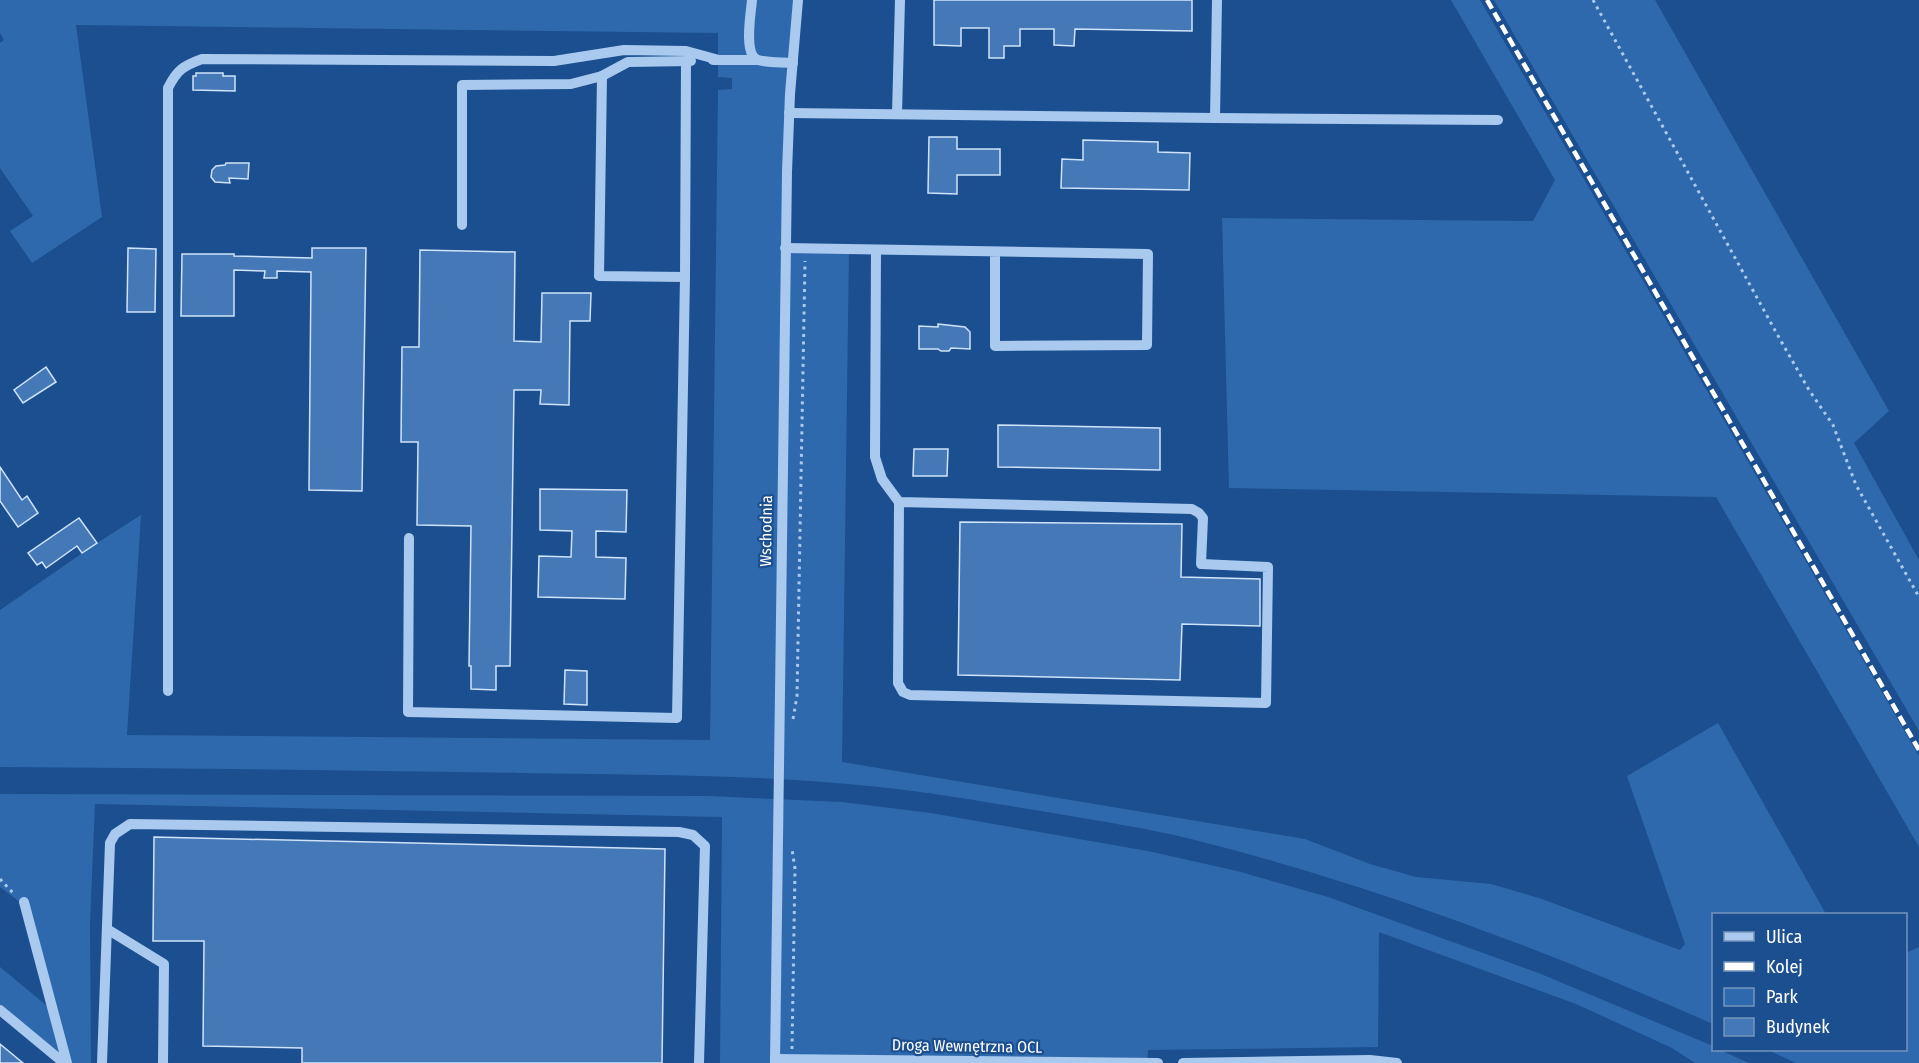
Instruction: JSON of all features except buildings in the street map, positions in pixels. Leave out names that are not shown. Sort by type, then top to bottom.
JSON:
[{"type":"street","points":[[752,0],[749,47],[752,56],[757,60]]},
{"type":"street","name":"Wschodnia","points":[[775,1061],[785,249],[789,113],[798,0]]},
{"type":"street","points":[[897,114],[900,0]]},
{"type":"street","points":[[1215,118],[1217,0]]},
{"type":"street","points":[[168,691],[168,88],[175,74],[187,64],[202,59],[554,61],[624,50],[686,51],[719,60]]},
{"type":"street","points":[[462,225],[462,85],[571,84],[602,76],[628,62],[757,60],[793,63]]},
{"type":"street","points":[[409,538],[408,712],[677,718],[685,277],[686,61]]},
{"type":"street","points":[[602,76],[599,276],[685,277]]},
{"type":"street","points":[[789,113],[1498,120]]},
{"type":"street","points":[[785,249],[1148,254],[1147,345],[995,346],[995,252]]},
{"type":"street","points":[[876,250],[875,457],[882,479],[899,502],[898,683],[903,692],[910,695],[1266,704],[1268,567],[1201,564],[1203,518],[1192,509],[899,502]]},
{"type":"street","points":[[102,1063],[110,843],[114,834],[130,824],[679,832],[693,835],[705,846],[699,1063]]},
{"type":"street","points":[[24,902],[65,1063]]},
{"type":"street","points":[[107,929],[164,964],[163,1063]]},
{"type":"street","points":[[0,1010],[65,1063]]},
{"type":"street","name":"Droga Wewnętrzna OCL","points":[[775,1061],[792,1059],[1158,1063]]},
{"type":"street","points":[[1183,1063],[1370,1060],[1397,1063]]},
{"type":"path","points":[[1593,0],[1777,334],[1809,390],[1833,424],[1856,485],[1919,597]]},
{"type":"path","points":[[793,723],[797,696],[805,249]]},
{"type":"path","points":[[791,839],[795,869],[792,1059]]},
{"type":"path","points":[[0,879],[24,902]]},
{"type":"green space","points":[[0,0],[798,0],[785,248],[849,249],[842,762],[1305,839],[1370,864],[1416,877],[1491,884],[1539,898],[1680,950],[1685,944],[1627,776],[1718,723],[1825,913],[1712,913],[1712,1024],[1521,945],[1325,876],[1174,835],[945,795],[834,783],[699,776],[0,767],[0,610],[141,515],[127,735],[710,740],[718,90],[732,89],[732,78],[718,77],[718,33],[76,25],[102,217],[32,263],[10,231],[33,216],[0,168],[0,43],[4,40],[0,33]]},
{"type":"green space","points":[[1451,0],[1480,0],[1919,756],[1919,847],[1716,497],[1229,488],[1222,218],[1533,221],[1555,180]]},
{"type":"green space","points":[[1494,0],[1655,0],[1889,411],[1854,443],[1919,560],[1919,731]]},
{"type":"green space","points":[[0,794],[707,796],[842,802],[931,813],[1148,851],[1237,871],[1328,897],[1541,974],[1712,1046],[1712,1051],[1722,1051],[1749,1063],[1695,1063],[1672,1048],[1576,1004],[1379,932],[1378,1047],[1148,1050],[1147,1063],[720,1063],[722,817],[95,804],[90,923],[91,1063],[64,1063],[0,1010],[0,967],[52,1010],[25,906],[0,887]]},
{"type":"green space","points":[[1919,947],[1919,1063],[1796,1063],[1770,1051],[1907,1051],[1907,953]]},
{"type":"railway","points":[[1487,0],[1919,750]]}]
